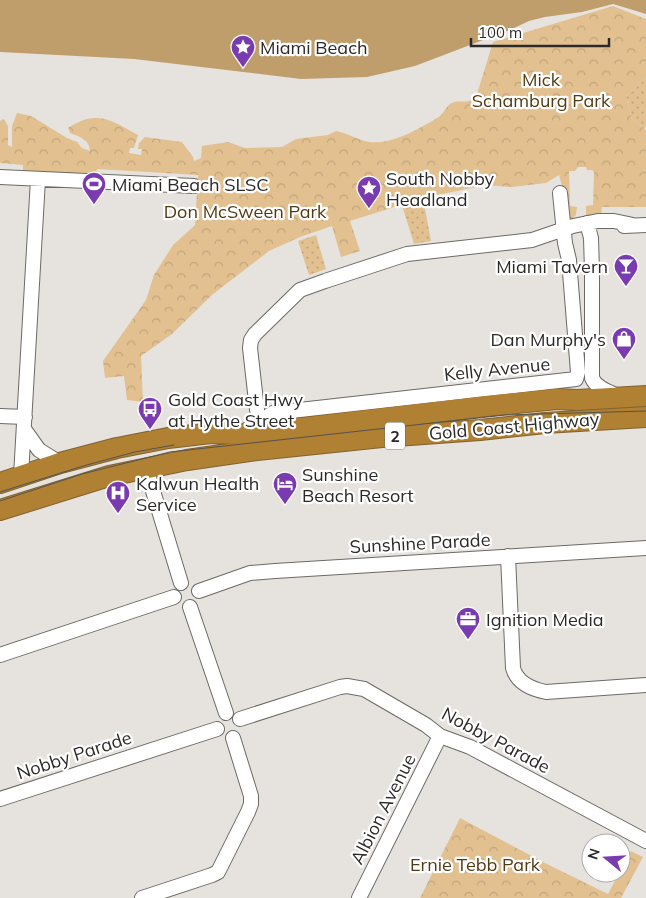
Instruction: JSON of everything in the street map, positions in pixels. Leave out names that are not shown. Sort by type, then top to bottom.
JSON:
[{"type":"highway","name":"Gold Coast Highway","points":[[0,482],[60,463],[117,448],[168,438],[211,433],[241,434],[495,405],[619,396],[646,396]]},
{"type":"highway","name":"Gold Coast Highway","points":[[0,510],[109,476],[257,450],[544,423],[646,417]]},
{"type":"street","points":[[0,177],[194,186]]},
{"type":"street","points":[[20,476],[38,179]]},
{"type":"street","name":"Kelly Avenue","points":[[241,434],[273,413],[576,379],[578,372],[572,292],[560,193]]},
{"type":"street","points":[[257,410],[250,348],[251,340],[257,331],[301,289],[407,254],[532,240],[549,241],[564,233],[611,221],[640,225]]},
{"type":"street","points":[[585,227],[592,271],[592,378],[593,382],[600,387],[619,396]]},
{"type":"street","points":[[0,416],[24,419]]},
{"type":"street","points":[[24,419],[39,450],[60,463]]},
{"type":"street","points":[[146,468],[181,583]]},
{"type":"street","name":"Sunshine Parade","points":[[199,591],[250,573],[646,548]]},
{"type":"street","points":[[508,556],[513,668],[515,675],[520,680],[536,690],[546,692],[646,685]]},
{"type":"street","points":[[181,583],[194,584],[199,591],[199,599],[190,607],[182,607],[174,597],[175,589],[181,583]]},
{"type":"street","points":[[0,655],[174,597]]},
{"type":"street","points":[[190,607],[226,713]]},
{"type":"street","name":"Nobby Parade","points":[[240,719],[347,686],[364,690],[426,725],[440,736],[470,747],[646,841]]},
{"type":"street","points":[[226,713],[234,714],[240,719],[241,730],[233,738],[225,738],[216,729],[217,721],[226,713]]},
{"type":"street","name":"Nobby Parade","points":[[0,799],[216,729]]},
{"type":"street","name":"Albion Avenue","points":[[359,898],[440,736]]},
{"type":"street","points":[[142,898],[212,875],[222,866],[251,804],[251,796],[233,738]]},
{"type":"green space","points":[[613,6],[646,19],[646,78],[626,96],[632,119],[645,129],[646,132],[646,207],[602,207],[601,218],[588,218],[586,216],[586,206],[593,205],[594,172],[587,170],[586,167],[578,167],[575,171],[569,171],[570,206],[577,207],[576,215],[568,223],[564,193],[559,175],[546,183],[511,187],[486,185],[423,198],[350,221],[360,251],[341,257],[332,226],[300,237],[269,251],[213,294],[172,334],[141,356],[143,402],[127,400],[124,376],[105,378],[103,361],[146,300],[154,275],[173,245],[195,225],[198,175],[97,169],[96,177],[23,172],[23,165],[0,163],[0,121],[4,119],[8,126],[8,145],[12,147],[12,126],[17,113],[31,116],[77,142],[82,148],[90,151],[86,141],[70,133],[68,128],[78,122],[96,118],[112,121],[138,135],[134,148],[130,148],[129,153],[141,155],[142,149],[138,149],[139,143],[145,137],[182,142],[194,161],[201,158],[202,146],[228,142],[245,148],[282,147],[296,139],[328,135],[336,131],[369,142],[395,139],[441,115],[450,104],[473,98],[477,94],[493,42]]},
{"type":"green space","points":[[646,78],[645,129],[632,119],[626,96]]},
{"type":"green space","points":[[423,198],[431,241],[414,244],[402,205]]},
{"type":"green space","points":[[316,235],[326,269],[309,275],[298,241]]},
{"type":"green space","name":"Ernie Tebb Park","points":[[460,818],[581,881],[581,883],[586,883],[608,894],[614,883],[629,883],[621,898],[420,898]]},
{"type":"green space","name":"Ernie Tebb Park","points":[[631,851],[643,857],[631,879]]},
{"type":"shaded area","points":[[0,0],[646,0],[646,14],[613,4],[582,12],[529,21],[415,66],[367,77],[301,79],[134,59],[0,52]]},
{"type":"tram line","points":[[0,501],[82,474],[170,452],[505,415],[646,411]]},
{"type":"tram line","points":[[0,492],[83,466],[135,452],[174,445]]},
{"type":"place","name":"Miami Beach","points":[[243,68]]},
{"type":"place","name":"Miami Beach SLSC","points":[[94,205]]},
{"type":"place","name":"South Nobby Headland","points":[[369,209]]},
{"type":"place","name":"Miami Tavern","points":[[626,287]]},
{"type":"place","name":"Dan Murphy's","points":[[624,360]]},
{"type":"place","name":"Gold Coast Hwy at Hythe Street","points":[[150,430]]},
{"type":"place","name":"Sunshine Beach Resort","points":[[285,505]]},
{"type":"place","name":"Kalwun Health Service","points":[[118,514]]},
{"type":"place","name":"Ignition Media","points":[[468,640]]},
{"type":"park label","name":"Mick Schamburg Park","points":[[541,89]]},
{"type":"park label","name":"Don McSween Park","points":[[245,211]]}]
